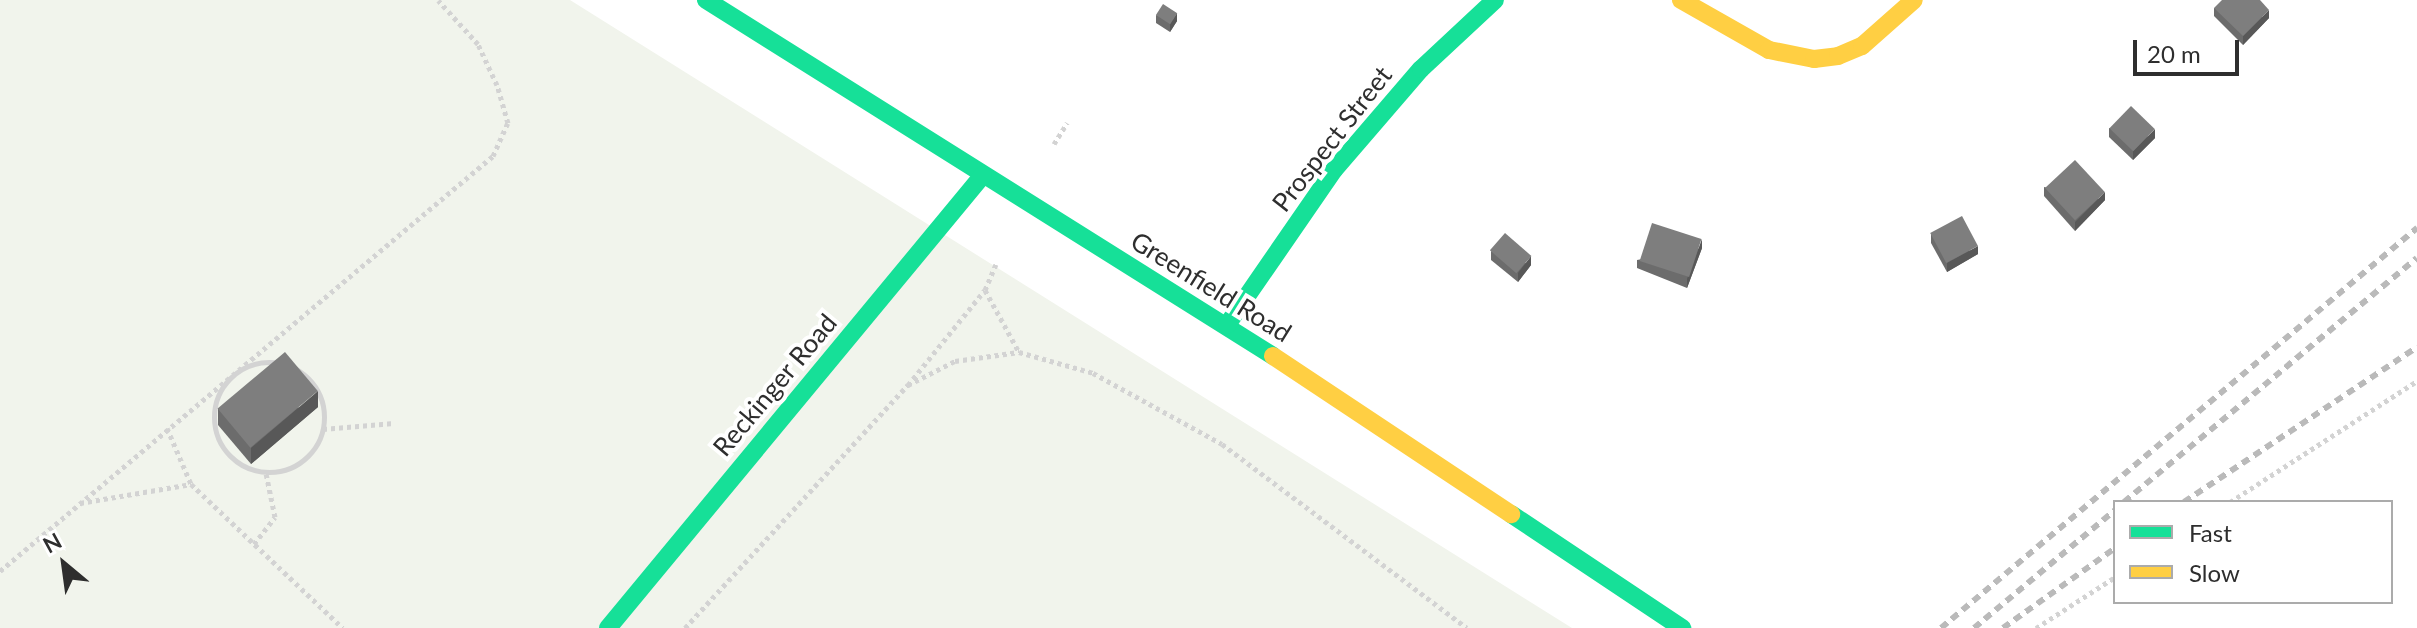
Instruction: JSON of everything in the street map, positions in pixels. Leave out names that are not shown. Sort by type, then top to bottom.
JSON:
[{"type":"street","name":"Greenfield Road","points":[[706,0],[1227,325],[1682,628]]},
{"type":"street","name":"Prospect Street","points":[[1227,325],[1334,170],[1421,69],[1495,0]]},
{"type":"street","points":[[1681,0],[1769,50],[1814,59],[1838,56],[1862,46],[1914,0]]},
{"type":"street","name":"Reckinger Road","points":[[608,628],[983,175]]},
{"type":"path","points":[[0,571],[493,156],[508,123],[497,85],[478,44],[438,0]]},
{"type":"path","points":[[1054,144],[1067,123]]},
{"type":"path","points":[[685,628],[908,385],[985,290],[996,264]]},
{"type":"path","points":[[985,290],[1019,352]]},
{"type":"path","points":[[908,385],[955,361],[1019,352],[1093,373],[1222,444],[1467,628]]},
{"type":"path","points":[[264,363],[282,364],[299,371],[312,383],[322,399],[323,429],[314,451],[301,463],[284,471],[266,473],[248,469],[233,459],[221,445],[215,428],[218,391],[230,375],[264,363]]},
{"type":"path","points":[[2233,500],[2417,381]]},
{"type":"path","points":[[323,429],[394,423]]},
{"type":"path","points":[[167,428],[191,484],[343,628]]},
{"type":"path","points":[[254,544],[275,517],[266,473]]},
{"type":"path","points":[[79,503],[191,484]]},
{"type":"path","points":[[2036,628],[2113,578]]},
{"type":"shaded area","points":[[0,0],[570,0],[1572,628],[0,628]]},
{"type":"building","points":[[2222,0],[2260,0],[2269,10],[2243,36],[2214,8]]},
{"type":"building","points":[[1163,4],[1177,13],[1170,24],[1156,15]]},
{"type":"building","points":[[2131,106],[2155,129],[2133,151],[2109,128]]},
{"type":"building","points":[[2075,160],[2105,192],[2075,220],[2045,188]]},
{"type":"building","points":[[1962,216],[1978,246],[1946,263],[1930,233]]},
{"type":"building","points":[[1652,223],[1701,239],[1689,277],[1640,261]]},
{"type":"building","points":[[1505,233],[1531,256],[1516,273],[1490,250]]},
{"type":"building","points":[[285,352],[318,391],[250,448],[218,409]]},
{"type":"railway","points":[[1941,628],[2417,228]]},
{"type":"railway","points":[[2126,500],[2417,258]]},
{"type":"railway","points":[[2187,500],[2417,347]]},
{"type":"railway","points":[[1974,628],[2113,512]]},
{"type":"railway","points":[[2003,628],[2113,549]]},
{"type":"traffic: fast","points":[[706,0],[1273,356]]},
{"type":"traffic: fast","points":[[1227,325],[1334,170],[1421,69],[1495,0]]},
{"type":"traffic: fast","points":[[608,628],[983,175]]},
{"type":"traffic: fast","points":[[1511,514],[1682,628]]},
{"type":"traffic: slow","points":[[1681,0],[1769,50],[1814,59],[1838,56],[1862,46],[1914,0]]},
{"type":"traffic: slow","points":[[1273,356],[1511,514]]}]
